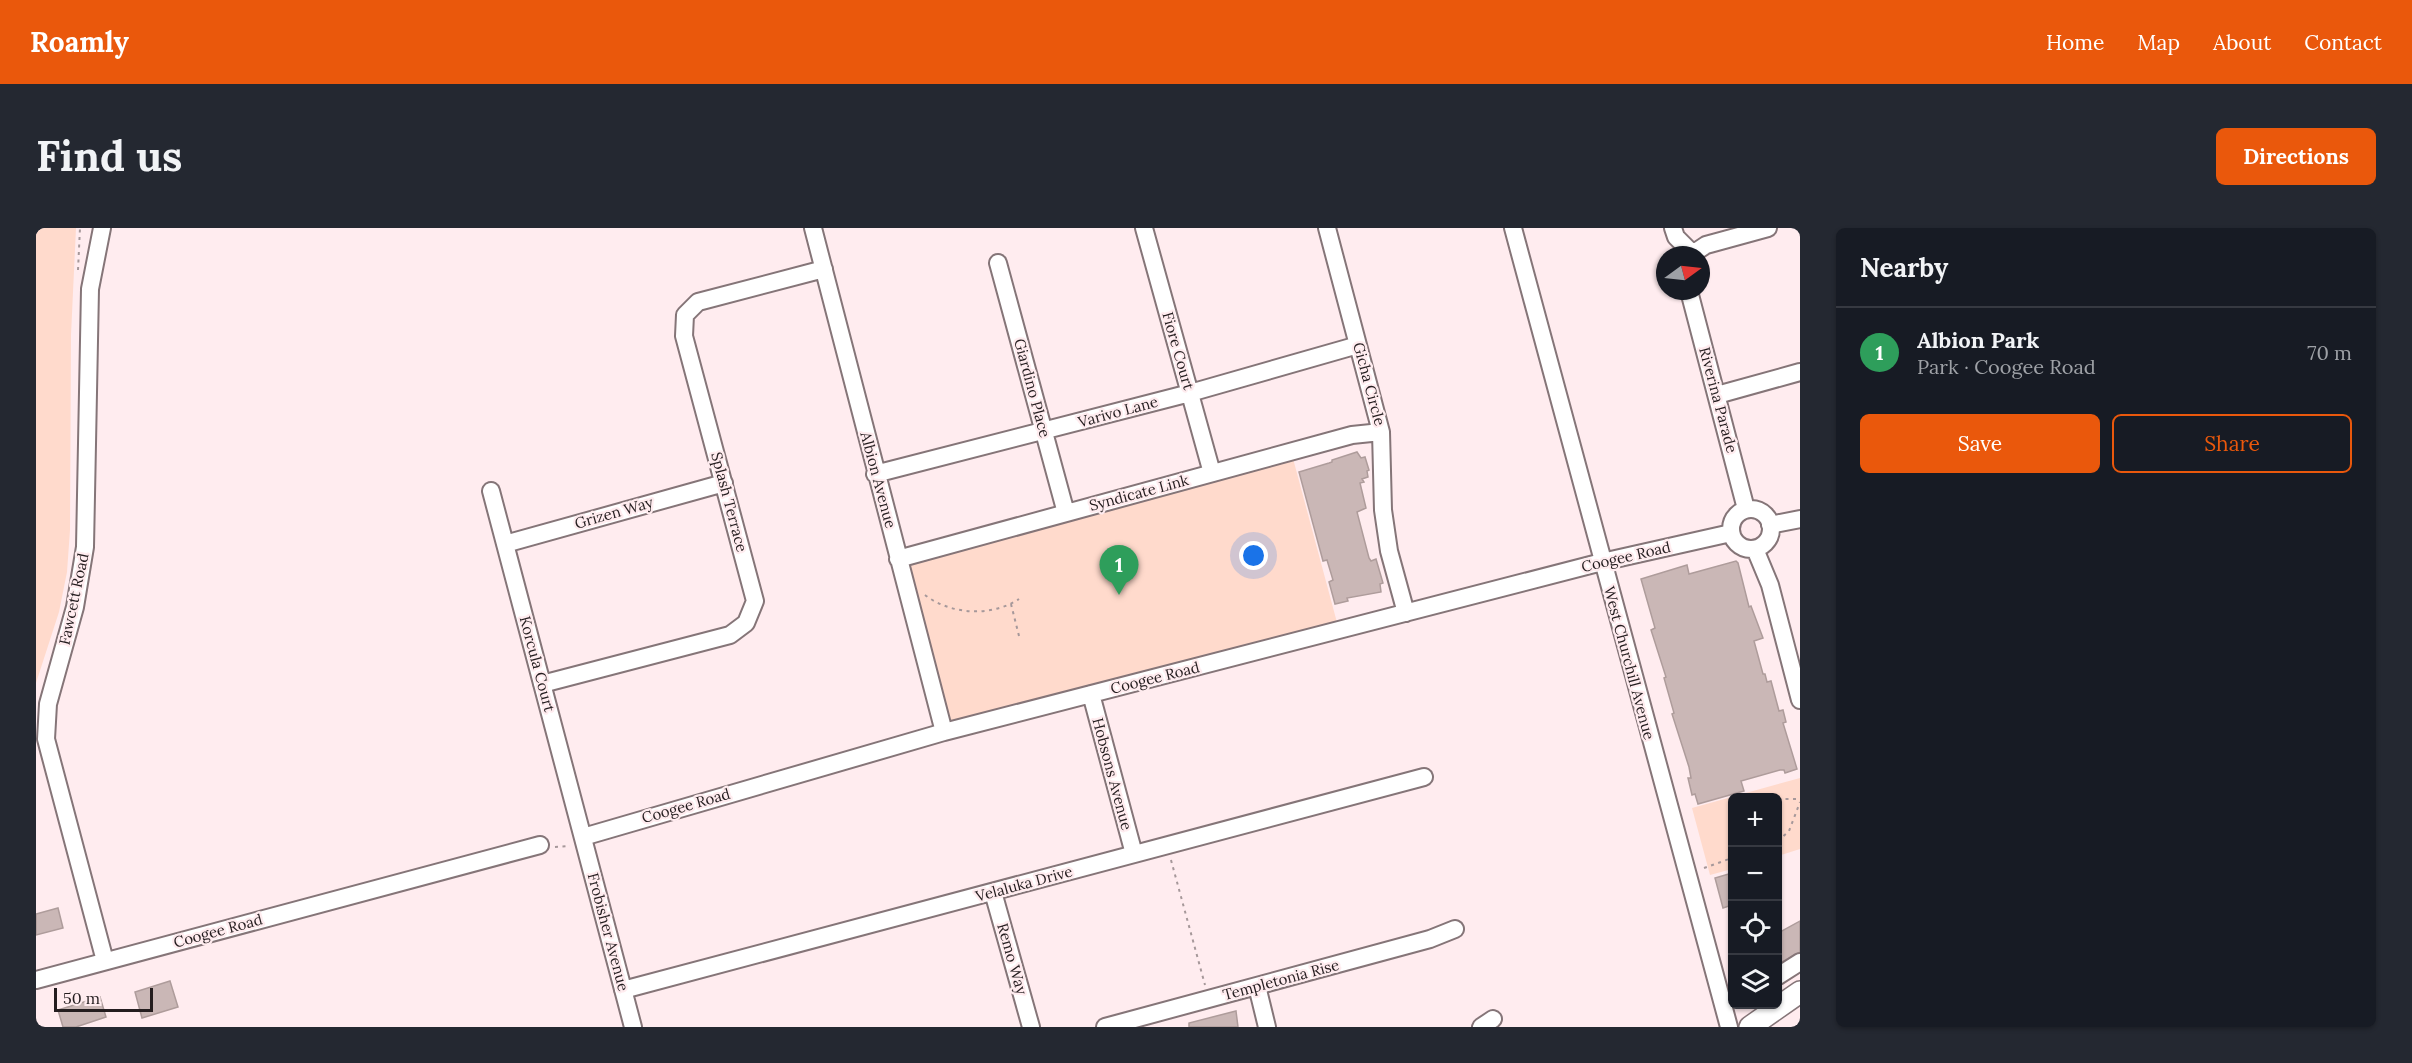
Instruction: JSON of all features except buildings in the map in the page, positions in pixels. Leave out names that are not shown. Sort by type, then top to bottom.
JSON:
[{"type":"main road","points":[[1750,1027],[1800,992]]},
{"type":"street","name":"Fawcett Road","points":[[102,228],[90,289],[85,547],[75,607],[48,704],[46,739],[105,961]]},
{"type":"street","name":"Albion Avenue","points":[[813,228],[944,732]]},
{"type":"street","name":"Fiore Court","points":[[1144,228],[1212,473]]},
{"type":"street","name":"Gicha Circle","points":[[1327,228],[1381,432],[1383,510],[1389,551],[1406,613]]},
{"type":"street","name":"West Churchill Avenue","points":[[1513,228],[1602,562],[1725,982],[1729,1027]]},
{"type":"street","points":[[1673,228],[1676,237],[1684,246]]},
{"type":"street","points":[[1704,246],[1768,228]]},
{"type":"street","name":"Giardino Place","points":[[998,262],[1066,513]]},
{"type":"street","name":"Splash Terrace","points":[[542,684],[730,635],[746,623],[755,601],[684,336],[685,315],[698,302],[824,269]]},
{"type":"street","name":"Riverina Parade","points":[[1691,300],[1746,509]]},
{"type":"street","name":"Varivo Lane","points":[[876,474],[1190,393],[1358,345]]},
{"type":"street","points":[[1717,395],[1800,372]]},
{"type":"street","name":"Syndicate Link","points":[[898,560],[1352,435],[1381,432]]},
{"type":"street","name":"Grizen Way","points":[[505,544],[724,483]]},
{"type":"street","name":"Korcula Court","points":[[491,492],[583,840]]},
{"type":"street","points":[[1746,509],[1762,512],[1770,525],[1771,533],[1767,541],[1755,549],[1740,546],[1731,533],[1731,525],[1735,516],[1746,509]]},
{"type":"street","points":[[1770,525],[1800,519]]},
{"type":"street","name":"Coogee Road","points":[[583,840],[944,732],[1602,562],[1731,533]]},
{"type":"street","points":[[1755,549],[1770,585],[1800,700]]},
{"type":"street","name":"Hobsons Avenue","points":[[1091,694],[1134,855]]},
{"type":"street","name":"Velaluka Drive","points":[[623,990],[1424,777]]},
{"type":"street","name":"Frobisher Avenue","points":[[583,840],[633,1027]]},
{"type":"street","name":"Coogee Road","points":[[36,980],[540,845]]},
{"type":"street","name":"Remo Way","points":[[993,892],[1031,1027]]},
{"type":"street","name":"Templetonia Rise","points":[[1110,1026],[1430,939],[1455,929]]},
{"type":"street","points":[[1782,973],[1800,962]]},
{"type":"street","points":[[1257,986],[1267,1027]]},
{"type":"path","points":[[77,279],[80,228]]},
{"type":"path","points":[[920,591],[937,602],[961,610],[978,611],[1011,604],[1019,599]]},
{"type":"path","points":[[1011,604],[1019,636]]},
{"type":"path","points":[[1782,799],[1800,801],[1789,831],[1782,837]]},
{"type":"path","points":[[540,845],[559,848],[583,840]]},
{"type":"path","points":[[1167,846],[1208,999]]},
{"type":"path","points":[[1704,868],[1728,859]]},
{"type":"shaded area","points":[[36,228],[76,228],[71,335],[70,530],[67,572],[59,612],[36,683]]},
{"type":"shaded area","points":[[1291,451],[1339,630],[944,732],[898,559]]},
{"type":"shaded area","points":[[1800,778],[1800,849],[1782,855],[1782,793],[1746,793]]},
{"type":"shaded area","points":[[1728,798],[1728,870],[1710,875],[1692,808]]},
{"type":"place","name":"Albion Park","points":[[1119,595]]}]
